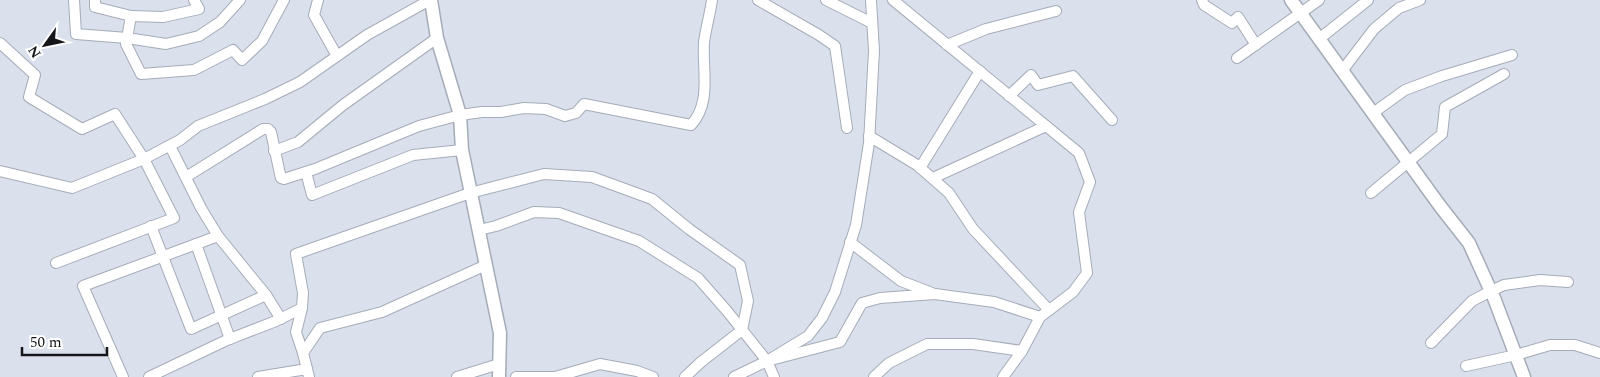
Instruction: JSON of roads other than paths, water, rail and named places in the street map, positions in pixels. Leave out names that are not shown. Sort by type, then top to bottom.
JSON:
[{"type":"street","points":[[74,0],[76,34],[127,38],[166,44],[199,36],[220,22],[240,0]]},
{"type":"street","points":[[95,0],[95,7],[131,16],[163,17],[199,9],[194,0]]},
{"type":"street","points":[[131,16],[126,44],[141,74],[194,70],[233,50],[242,60],[262,41],[284,0]]},
{"type":"street","points":[[318,0],[314,14],[337,56]]},
{"type":"street","points":[[0,170],[72,188],[144,159],[170,146],[198,126],[265,99],[300,82],[367,35],[431,0],[437,38],[460,115],[462,150],[500,333],[499,377]]},
{"type":"street","points":[[186,177],[263,129],[271,132],[281,178],[284,178],[306,172],[419,126],[460,115],[482,112],[501,112],[524,108],[546,109],[565,116],[576,113],[584,104],[691,125],[697,120],[706,91],[704,42],[712,0]]},
{"type":"street","points":[[758,0],[835,46],[847,128]]},
{"type":"street","points":[[826,0],[872,23]]},
{"type":"street","points":[[734,377],[767,361],[808,336],[822,318],[835,292],[856,225],[869,136],[874,51],[871,0]]},
{"type":"street","points":[[1202,0],[1204,4],[1232,23],[1238,17],[1256,45]]},
{"type":"street","points":[[1291,0],[1469,243],[1491,291],[1524,377]]},
{"type":"street","points":[[1237,58],[1319,0]]},
{"type":"street","points":[[1319,38],[1368,0]]},
{"type":"street","points":[[1342,71],[1374,29],[1399,8],[1420,0]]},
{"type":"street","points":[[898,2],[1079,153],[1090,182],[1079,212],[1087,273],[1073,292],[1040,317],[1022,351],[1003,377]]},
{"type":"street","points":[[948,45],[986,29],[1056,11]]},
{"type":"street","points":[[274,151],[303,138],[343,105],[437,38]]},
{"type":"street","points":[[0,43],[35,74],[28,98],[82,129],[115,114],[144,159],[174,218],[56,263]]},
{"type":"street","points":[[1372,112],[1405,90],[1442,76],[1512,55]]},
{"type":"street","points":[[920,168],[980,72]]},
{"type":"street","points":[[1372,193],[1442,134],[1445,107],[1504,74]]},
{"type":"street","points":[[1009,96],[1031,75],[1038,85],[1073,76],[1112,120]]},
{"type":"street","points":[[933,178],[1046,126]]},
{"type":"street","points":[[869,136],[920,168],[949,193],[973,229],[1049,310]]},
{"type":"street","points":[[170,146],[201,208],[218,236],[266,295],[281,319]]},
{"type":"street","points":[[306,172],[312,195],[413,155],[462,150]]},
{"type":"street","points":[[258,377],[308,373],[296,332],[302,308],[303,293],[296,254],[470,193],[544,174],[592,178],[652,199],[689,230],[740,265],[748,301],[742,330],[685,377]]},
{"type":"street","points":[[479,230],[534,212],[559,213],[639,241],[698,278],[767,361],[774,377]]},
{"type":"street","points":[[152,226],[191,329],[266,295]]},
{"type":"street","points":[[124,377],[83,286],[218,236]]},
{"type":"street","points":[[850,242],[900,281],[935,294]]},
{"type":"street","points":[[196,244],[230,339]]},
{"type":"street","points":[[303,352],[320,328],[382,312],[486,265]]},
{"type":"street","points":[[1431,343],[1472,300],[1504,285],[1540,280],[1568,282]]},
{"type":"street","points":[[767,361],[840,342],[862,303],[880,298],[935,294],[994,302],[1040,317]]},
{"type":"street","points":[[149,377],[302,308]]},
{"type":"street","points":[[874,377],[889,363],[927,344],[973,344],[1022,351]]},
{"type":"street","points":[[1466,366],[1550,345],[1575,345],[1600,353]]},
{"type":"street","points":[[457,377],[499,364]]},
{"type":"street","points":[[516,377],[555,377],[600,364],[637,371],[653,377]]}]
